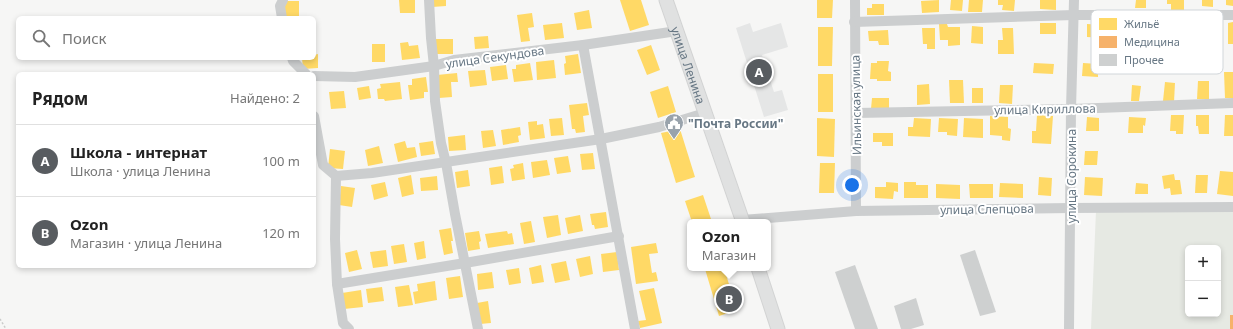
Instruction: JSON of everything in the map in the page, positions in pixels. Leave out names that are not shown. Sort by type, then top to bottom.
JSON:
[{"type":"main road","name":"улица Ленина","points":[[666,0],[742,219]]},
{"type":"main road","points":[[759,271],[778,329]]},
{"type":"street","points":[[282,16],[280,6],[283,0]]},
{"type":"street","points":[[429,0],[435,101],[455,214],[478,329]]},
{"type":"street","name":"Ильинская улица","points":[[855,0],[856,211]]},
{"type":"street","name":"улица Сорокина","points":[[1069,329],[1071,109],[1074,0]]},
{"type":"street","points":[[854,22],[1091,15]]},
{"type":"street","name":"улица Секундова","points":[[316,76],[354,77],[434,66],[454,60],[583,45],[676,30]]},
{"type":"street","points":[[583,45],[635,329]]},
{"type":"street","points":[[292,60],[304,72]]},
{"type":"street","name":"улица Кириллова","points":[[856,113],[1071,109],[1233,103]]},
{"type":"street","points":[[316,127],[323,165],[336,176],[372,173],[601,139],[659,127],[705,113]]},
{"type":"street","points":[[336,176],[335,239],[338,284],[343,323],[348,329]]},
{"type":"street","name":"улица Слепцова","points":[[766,219],[856,211],[1233,207]]},
{"type":"street","points":[[338,284],[619,236]]},
{"type":"path","points":[[0,319],[6,329]]},
{"type":"shaded area","points":[[750,23],[753,32],[781,23],[788,47],[762,55],[774,92],[782,90],[788,110],[764,117],[736,28]]},
{"type":"shaded area","points":[[1096,211],[1233,212],[1233,329],[1091,329]]},
{"type":"building: Жильё","points":[[399,0],[415,0],[415,13],[400,13]]},
{"type":"building: Жильё","points":[[432,0],[446,0],[446,6],[432,7]]},
{"type":"building: Жильё","points":[[620,0],[641,0],[649,25],[630,31]]},
{"type":"building: Жильё","points":[[817,0],[833,0],[832,18],[817,18]]},
{"type":"building: Жильё","points":[[939,0],[939,12],[922,13],[921,1]]},
{"type":"building: Жильё","points":[[951,0],[963,0],[962,11],[950,10]]},
{"type":"building: Жильё","points":[[969,0],[983,0],[982,12],[968,12]]},
{"type":"building: Жильё","points":[[998,0],[1015,0],[1014,11],[1002,10],[1003,5],[998,5]]},
{"type":"building: Жильё","points":[[1040,0],[1056,0],[1056,10],[1040,9]]},
{"type":"building: Жильё","points":[[1136,0],[1146,0],[1146,8],[1135,8]]},
{"type":"building: Жильё","points":[[1167,0],[1184,0],[1184,10],[1171,10],[1171,4],[1167,4]]},
{"type":"building: Жильё","points":[[1202,0],[1213,0],[1213,7],[1202,6]]},
{"type":"building: Жильё","points":[[1226,0],[1233,0],[1233,6],[1226,5]]},
{"type":"building: Жильё","points":[[285,1],[299,1],[299,16],[285,16]]},
{"type":"building: Жильё","points":[[872,4],[884,4],[884,15],[867,15],[867,8],[872,8]]},
{"type":"building: Жильё","points":[[589,10],[592,28],[577,30],[574,13]]},
{"type":"building: Жильё","points":[[532,13],[534,27],[528,28],[530,41],[521,42],[517,15]]},
{"type":"building: Жильё","points":[[1233,22],[1233,44],[1228,44],[1228,23]]},
{"type":"building: Жильё","points":[[562,23],[564,38],[545,40],[543,25]]},
{"type":"building: Жильё","points":[[1040,23],[1056,23],[1056,34],[1040,34]]},
{"type":"building: Жильё","points":[[939,24],[947,24],[948,27],[960,27],[960,45],[948,46],[948,40],[940,40]]},
{"type":"building: Жильё","points":[[1087,24],[1091,24],[1091,37],[1087,37]]},
{"type":"building: Жильё","points":[[972,26],[983,27],[983,44],[971,43]]},
{"type":"building: Жильё","points":[[818,27],[833,27],[832,66],[818,66]]},
{"type":"building: Жильё","points":[[922,28],[935,28],[935,49],[927,49],[927,44],[923,44]]},
{"type":"building: Жильё","points":[[1002,28],[1013,28],[1014,54],[998,54],[998,40],[1003,40]]},
{"type":"building: Жильё","points":[[888,30],[889,45],[879,45],[878,41],[869,41],[868,31]]},
{"type":"building: Жильё","points":[[488,36],[489,48],[475,49],[474,37]]},
{"type":"building: Жильё","points":[[436,39],[453,39],[453,54],[436,54]]},
{"type":"building: Жильё","points":[[408,42],[409,46],[418,45],[420,58],[402,60],[400,43]]},
{"type":"building: Жильё","points":[[372,44],[385,44],[385,62],[372,62]]},
{"type":"building: Жильё","points":[[651,45],[660,70],[647,75],[637,50]]},
{"type":"building: Жильё","points":[[316,54],[318,54],[318,68],[303,69],[302,60],[316,60]]},
{"type":"building: Жильё","points":[[578,54],[581,73],[565,75],[565,56]]},
{"type":"building: Жильё","points":[[554,60],[556,78],[537,80],[536,62]]},
{"type":"building: Жильё","points":[[877,61],[889,61],[888,71],[891,72],[891,81],[877,81],[877,79],[870,79],[871,63],[877,63]]},
{"type":"building: Жильё","points":[[530,63],[533,80],[514,82],[512,69],[516,69],[516,65]]},
{"type":"building: Жильё","points":[[1034,63],[1054,64],[1053,74],[1033,73]]},
{"type":"building: Жильё","points":[[1083,63],[1091,64],[1091,74],[1098,74],[1098,77],[1082,76]]},
{"type":"building: Жильё","points":[[506,65],[508,79],[492,81],[490,67]]},
{"type":"building: Жильё","points":[[485,70],[487,85],[470,87],[468,71]]},
{"type":"building: Жильё","points":[[1224,72],[1233,72],[1233,98],[1225,98]]},
{"type":"building: Жильё","points":[[457,73],[458,82],[451,82],[452,97],[439,98],[437,75]]},
{"type":"building: Жильё","points":[[818,74],[833,74],[833,112],[818,112]]},
{"type":"building: Жильё","points":[[426,77],[428,92],[424,92],[424,98],[410,100],[408,85],[412,85],[412,79]]},
{"type":"building: Жильё","points":[[949,80],[963,80],[964,103],[950,103]]},
{"type":"building: Жильё","points":[[1198,81],[1209,81],[1209,99],[1197,99]]},
{"type":"building: Жильё","points":[[400,82],[402,99],[385,101],[384,99],[378,99],[377,89],[381,88],[380,84]]},
{"type":"building: Жильё","points":[[1165,82],[1175,83],[1174,102],[1163,101]]},
{"type":"building: Жильё","points":[[929,84],[930,104],[917,105],[917,85]]},
{"type":"building: Жильё","points":[[1000,85],[1013,85],[1012,104],[999,103]]},
{"type":"building: Жильё","points":[[1132,85],[1141,86],[1139,101],[1131,101]]},
{"type":"building: Жильё","points":[[369,86],[371,98],[359,100],[357,88]]},
{"type":"building: Жильё","points":[[668,86],[676,112],[658,118],[650,92]]},
{"type":"building: Жильё","points":[[972,88],[983,88],[983,103],[972,103]]},
{"type":"building: Жильё","points":[[344,91],[346,108],[331,109],[329,92]]},
{"type":"building: Жильё","points":[[872,98],[889,98],[889,109],[871,109]]},
{"type":"building: Жильё","points":[[587,103],[589,115],[583,116],[585,132],[576,133],[575,129],[572,129],[569,105]]},
{"type":"building: Жильё","points":[[1037,115],[1053,116],[1051,144],[1032,143],[1032,131],[1036,131]]},
{"type":"building: Жильё","points":[[1171,115],[1184,115],[1183,134],[1176,134],[1176,131],[1170,131]]},
{"type":"building: Жильё","points":[[1196,115],[1209,115],[1209,134],[1199,134],[1198,126],[1196,126]]},
{"type":"building: Жильё","points":[[1225,115],[1233,115],[1233,136],[1224,136]]},
{"type":"building: Жильё","points":[[990,116],[1008,117],[1008,128],[1011,129],[1010,141],[1002,140],[1002,136],[990,135]]},
{"type":"building: Жильё","points":[[1087,117],[1099,118],[1099,131],[1086,131]]},
{"type":"building: Жильё","points":[[1129,117],[1146,118],[1145,126],[1143,125],[1143,133],[1128,133]]},
{"type":"building: Жильё","points":[[562,118],[564,135],[551,136],[549,119]]},
{"type":"building: Жильё","points":[[817,118],[835,119],[834,157],[817,156]]},
{"type":"building: Жильё","points":[[914,118],[931,119],[930,137],[908,136],[908,127],[913,127]]},
{"type":"building: Жильё","points":[[939,118],[958,119],[957,136],[947,135],[947,132],[938,132]]},
{"type":"building: Жильё","points":[[964,118],[983,119],[983,138],[963,137]]},
{"type":"building: Жильё","points":[[537,121],[537,125],[543,124],[545,138],[530,140],[528,122]]},
{"type":"building: Жильё","points":[[520,127],[521,135],[518,136],[519,142],[503,145],[501,130]]},
{"type":"building: Жильё","points":[[680,129],[695,177],[676,183],[661,133]]},
{"type":"building: Жильё","points":[[493,130],[496,146],[483,148],[481,131]]},
{"type":"building: Жильё","points":[[873,133],[893,133],[893,146],[882,146],[882,142],[873,142]]},
{"type":"building: Жильё","points":[[465,135],[466,150],[449,151],[448,137]]},
{"type":"building: Жильё","points":[[405,141],[407,148],[415,147],[417,157],[398,162],[394,144]]},
{"type":"building: Жильё","points":[[433,141],[435,154],[421,156],[419,143]]},
{"type":"building: Жильё","points":[[379,146],[383,163],[368,166],[365,150]]},
{"type":"building: Жильё","points":[[330,149],[345,151],[343,169],[328,168]]},
{"type":"building: Жильё","points":[[1085,151],[1098,151],[1097,165],[1084,165]]},
{"type":"building: Жильё","points":[[593,153],[595,169],[582,170],[580,154]]},
{"type":"building: Жильё","points":[[568,156],[571,172],[557,174],[554,158]]},
{"type":"building: Жильё","points":[[547,160],[550,175],[533,178],[531,162]]},
{"type":"building: Жильё","points":[[523,163],[525,179],[512,181],[510,169],[514,168],[513,165]]},
{"type":"building: Жильё","points":[[820,163],[835,163],[834,193],[819,193]]},
{"type":"building: Жильё","points":[[502,166],[504,183],[491,185],[489,168]]},
{"type":"building: Жильё","points":[[468,170],[470,186],[457,188],[455,172]]},
{"type":"building: Жильё","points":[[1220,171],[1233,172],[1233,196],[1217,194]]},
{"type":"building: Жильё","points":[[1174,174],[1175,180],[1180,180],[1182,194],[1171,195],[1170,188],[1164,189],[1162,176]]},
{"type":"building: Жильё","points":[[411,175],[414,194],[402,197],[398,178]]},
{"type":"building: Жильё","points":[[1196,175],[1208,175],[1207,193],[1195,193]]},
{"type":"building: Жильё","points":[[437,176],[438,190],[421,191],[420,178]]},
{"type":"building: Жильё","points":[[1039,177],[1052,178],[1051,196],[1038,195]]},
{"type":"building: Жильё","points":[[1085,177],[1103,178],[1102,196],[1084,195]]},
{"type":"building: Жильё","points":[[385,182],[388,196],[374,200],[371,185]]},
{"type":"building: Жильё","points":[[886,182],[898,183],[898,192],[894,191],[893,199],[875,198],[875,187],[886,187]]},
{"type":"building: Жильё","points":[[904,182],[916,182],[916,185],[928,185],[928,198],[904,198]]},
{"type":"building: Жильё","points":[[1000,183],[1023,184],[1023,198],[999,197]]},
{"type":"building: Жильё","points":[[1136,183],[1148,184],[1148,194],[1135,194]]},
{"type":"building: Жильё","points":[[936,184],[960,185],[960,199],[936,198]]},
{"type":"building: Жильё","points":[[969,184],[993,184],[993,198],[970,198]]},
{"type":"building: Жильё","points":[[341,186],[355,188],[352,207],[339,205]]},
{"type":"building: Жильё","points":[[703,195],[711,219],[691,219],[685,201]]},
{"type":"building: Жильё","points":[[606,212],[608,227],[595,229],[594,225],[592,225],[590,214]]},
{"type":"building: Жильё","points":[[558,215],[561,235],[547,238],[543,217]]},
{"type":"building: Жильё","points":[[580,215],[583,231],[568,234],[565,218]]},
{"type":"building: Жильё","points":[[531,221],[535,242],[524,244],[520,223]]},
{"type":"building: Жильё","points":[[451,228],[453,253],[444,255],[439,230]]},
{"type":"building: Жильё","points":[[479,231],[481,241],[479,242],[480,249],[468,251],[465,233]]},
{"type":"building: Жильё","points":[[507,231],[508,234],[512,233],[514,244],[488,248],[485,234]]},
{"type":"building: Жильё","points":[[424,241],[426,258],[417,260],[414,243]]},
{"type":"building: Жильё","points":[[656,243],[658,253],[649,254],[652,273],[656,272],[658,281],[636,284],[631,247]]},
{"type":"building: Жильё","points":[[404,244],[407,262],[394,264],[391,246]]},
{"type":"building: Жильё","points":[[357,250],[362,269],[349,272],[345,253]]},
{"type":"building: Жильё","points":[[386,250],[388,266],[373,268],[370,252]]},
{"type":"building: Жильё","points":[[617,252],[619,270],[603,272],[601,254]]},
{"type":"building: Жильё","points":[[590,256],[593,274],[580,277],[576,259]]},
{"type":"building: Жильё","points":[[566,261],[570,280],[555,283],[551,264]]},
{"type":"building: Жильё","points":[[541,265],[544,282],[532,284],[529,268]]},
{"type":"building: Жильё","points":[[519,268],[521,283],[509,285],[506,270]]},
{"type":"building: Жильё","points":[[706,271],[725,271],[737,310],[719,316]]},
{"type":"building: Жильё","points":[[492,272],[494,288],[478,290],[477,274]]},
{"type":"building: Жильё","points":[[460,276],[463,297],[449,299],[446,278]]},
{"type":"building: Жильё","points":[[435,281],[437,300],[415,304],[413,292],[418,291],[417,284]]},
{"type":"building: Жильё","points":[[409,285],[413,305],[398,307],[395,287]]},
{"type":"building: Жильё","points":[[382,287],[384,301],[368,303],[366,289]]},
{"type":"building: Жильё","points":[[654,288],[662,323],[640,328],[638,321],[646,320],[639,291]]},
{"type":"building: Жильё","points":[[361,290],[363,307],[344,309],[342,293]]},
{"type":"building: Жильё","points":[[488,301],[491,323],[480,324],[477,303]]},
{"type":"building: Медицина","points":[[1230,315],[1233,315],[1233,329],[1230,329]]},
{"type":"building: Прочее","points":[[975,250],[996,312],[980,316],[960,255]]},
{"type":"building: Прочее","points":[[855,265],[878,329],[855,329],[835,272]]},
{"type":"building: Прочее","points":[[916,298],[924,325],[911,329],[901,329],[894,306]]},
{"type":"place","name":"Школа - интернат","points":[[759,72]]},
{"type":"place","name":"\"Почта России\"","points":[[674,140]]},
{"type":"place","name":"Ozon","points":[[729,299]]}]
